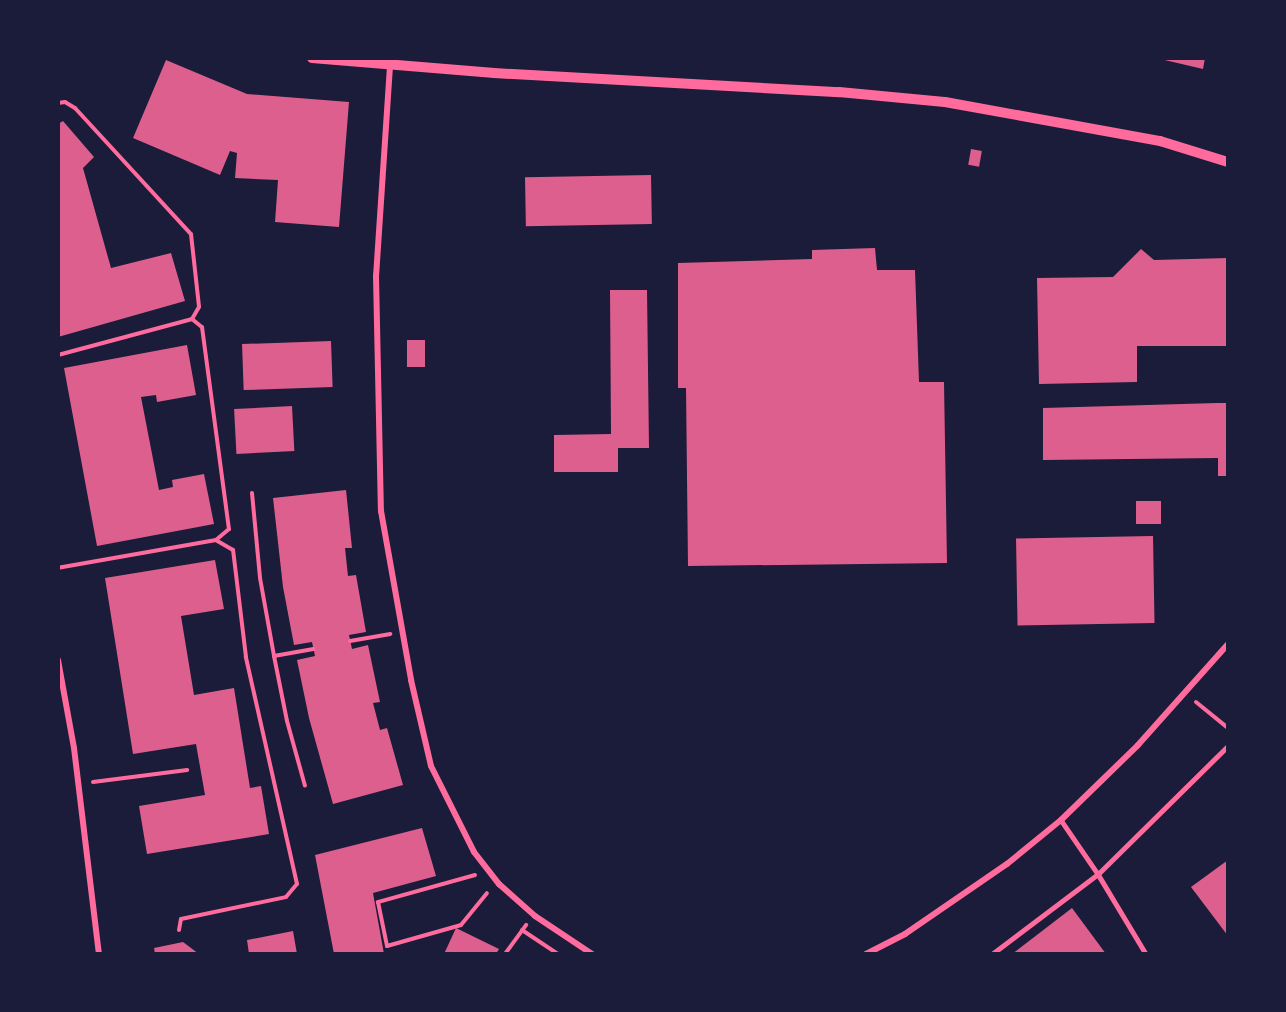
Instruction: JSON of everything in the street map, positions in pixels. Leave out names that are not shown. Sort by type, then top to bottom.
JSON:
[{"type":"street","points":[[312,58],[390,66],[759,87],[945,102],[1160,141],[1227,162]]},
{"type":"street","points":[[390,66],[376,276],[381,511],[411,680],[431,766],[474,852],[499,884],[534,916],[592,954]]},
{"type":"street","points":[[866,954],[905,934],[998,870],[1060,820],[1138,745],[1227,644]]},
{"type":"street","points":[[58,660],[78,784],[99,954]]},
{"type":"lane","points":[[992,954],[1098,874],[1227,746]]},
{"type":"lane","points":[[1060,820],[1098,874],[1146,954]]},
{"type":"path","points":[[58,103],[65,102],[75,108],[190,234],[200,308],[192,318],[58,355]]},
{"type":"path","points":[[58,568],[216,540],[229,529],[202,327],[192,318]]},
{"type":"path","points":[[252,493],[260,578],[274,656],[287,721],[305,786]]},
{"type":"path","points":[[179,930],[181,919],[286,897],[297,884],[246,657],[233,550],[216,540]]},
{"type":"path","points":[[350,641],[390,634]]},
{"type":"path","points":[[274,656],[313,649]]},
{"type":"path","points":[[1196,702],[1227,728]]},
{"type":"path","points":[[78,784],[187,770]]},
{"type":"path","points":[[476,875],[378,902],[387,946],[461,925],[487,893]]},
{"type":"path","points":[[505,954],[534,916]]},
{"type":"path","points":[[522,930],[558,954]]},
{"type":"building","points":[[1156,58],[1205,58],[1203,69]]},
{"type":"building","points":[[166,60],[247,94],[349,102],[339,227],[275,222],[278,180],[235,178],[237,153],[230,151],[220,175],[133,138]]},
{"type":"building","points":[[63,121],[94,157],[83,168],[111,268],[171,253],[185,301],[58,337],[58,124]]},
{"type":"building","points":[[971,149],[982,151],[979,167],[968,165]]},
{"type":"building","points":[[651,175],[652,224],[526,226],[525,177]]},
{"type":"building","points":[[875,248],[877,270],[915,270],[919,382],[944,382],[947,563],[688,566],[686,388],[678,388],[678,263],[812,259],[812,250]]},
{"type":"building","points":[[1141,249],[1154,260],[1228,258],[1228,346],[1137,346],[1137,382],[1039,384],[1037,278],[1113,277]]},
{"type":"building","points":[[610,290],[647,290],[649,448],[618,448],[618,472],[554,472],[554,435],[611,434]]},
{"type":"building","points":[[407,340],[425,340],[425,367],[407,367]]},
{"type":"building","points":[[331,341],[333,387],[244,390],[242,344]]},
{"type":"building","points":[[187,345],[196,395],[157,402],[156,395],[141,397],[159,490],[173,487],[172,480],[204,474],[214,524],[97,546],[64,368]]},
{"type":"building","points":[[1228,403],[1228,476],[1218,476],[1218,458],[1043,460],[1043,408]]},
{"type":"building","points":[[292,406],[294,451],[236,454],[234,409]]},
{"type":"building","points":[[346,490],[352,548],[345,548],[348,576],[356,575],[366,632],[349,635],[352,649],[368,645],[380,702],[373,703],[380,730],[387,728],[403,785],[333,804],[309,718],[297,660],[315,656],[312,642],[294,645],[283,587],[273,498]]},
{"type":"building","points":[[1136,501],[1161,501],[1161,524],[1136,524]]},
{"type":"building","points":[[1153,536],[1155,623],[1018,625],[1016,538]]},
{"type":"building","points":[[215,560],[224,609],[181,616],[194,695],[234,688],[250,788],[261,786],[269,834],[147,854],[139,806],[205,795],[196,744],[133,754],[105,578]]},
{"type":"building","points":[[422,828],[436,876],[373,893],[384,954],[334,954],[315,855]]},
{"type":"building","points":[[1228,860],[1228,936],[1191,887]]},
{"type":"building","points":[[1072,908],[1106,954],[1012,954]]},
{"type":"building","points":[[456,928],[499,949],[496,954],[444,954]]},
{"type":"building","points":[[293,931],[297,954],[249,954],[247,940]]},
{"type":"building","points":[[183,942],[199,954],[155,954],[154,948]]}]
